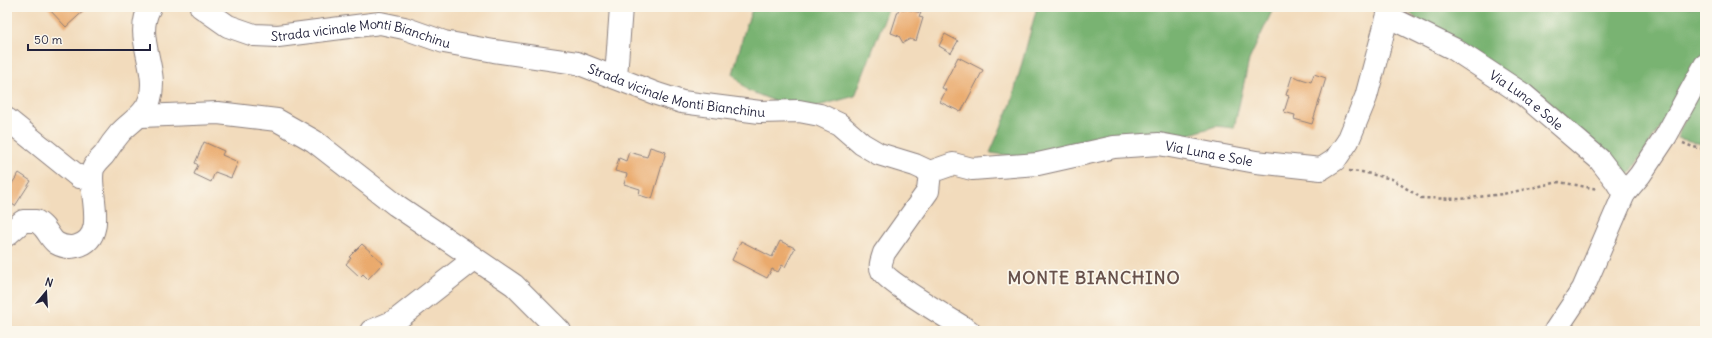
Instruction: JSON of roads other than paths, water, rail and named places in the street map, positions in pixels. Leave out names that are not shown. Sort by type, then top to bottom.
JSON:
[{"type":"street","points":[[7,235],[23,221],[36,221],[46,229],[50,237],[56,243],[63,246],[72,247],[84,243],[92,233],[96,204],[91,179],[93,168],[121,132],[141,116],[150,100],[152,82],[143,29],[146,13],[150,7]]},
{"type":"street","name":"Strada vicinale Monti Bianchinu","points":[[201,7],[228,26],[254,35],[278,36],[380,23],[404,28],[444,42],[577,63],[657,94],[682,102],[760,112],[799,111],[820,115],[839,124],[862,144],[879,154],[930,172]]},
{"type":"street","points":[[616,77],[621,7]]},
{"type":"street","name":"Via Luna e Sole","points":[[930,172],[953,164],[972,169],[1038,164],[1114,147],[1159,144],[1256,162],[1321,169],[1335,160],[1348,141],[1366,98],[1390,12],[1454,49],[1524,95],[1599,159],[1624,194]]},
{"type":"street","points":[[1555,331],[1583,289],[1624,194],[1640,175],[1666,136],[1705,65]]},
{"type":"street","points":[[141,116],[218,112],[277,120],[314,141],[396,205],[514,285],[560,331]]},
{"type":"street","points":[[7,119],[79,177],[91,179]]},
{"type":"street","points":[[930,172],[928,191],[884,254],[880,264],[883,273],[908,293],[969,331]]},
{"type":"street","points":[[371,331],[395,322],[474,259]]},
{"type":"district","name":"MONTE BIANCHINO","points":[[1094,278]]}]
